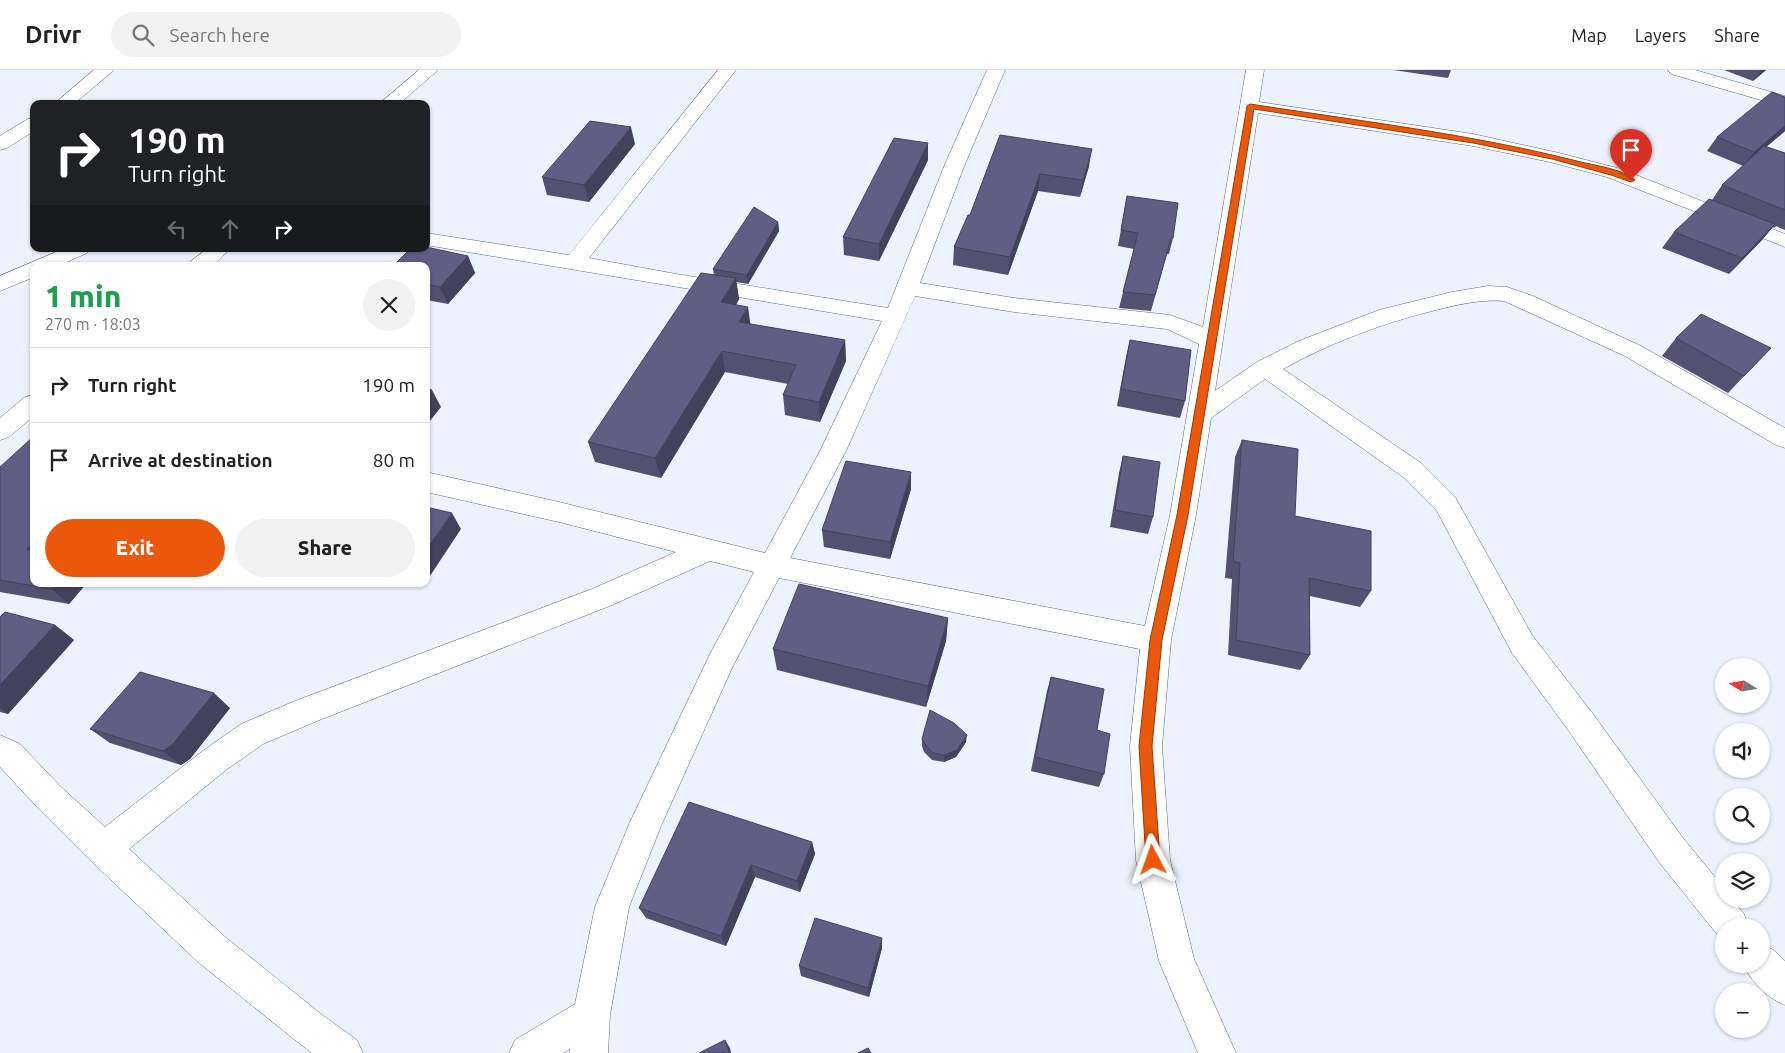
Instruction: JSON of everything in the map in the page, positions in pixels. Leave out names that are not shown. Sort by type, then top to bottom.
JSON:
[{"type":"street","points":[[68,100],[105,70]]},
{"type":"street","points":[[393,100],[429,70]]},
{"type":"street","points":[[574,263],[726,70]]},
{"type":"street","points":[[588,1053],[591,1015],[612,907],[646,822],[720,663],[833,452],[896,316],[955,164],[996,70]]},
{"type":"street","points":[[1217,1053],[1177,961],[1153,860],[1146,746],[1156,640],[1182,515],[1255,70]]},
{"type":"street","points":[[1678,70],[1785,102]]},
{"type":"street","points":[[1250,106],[1473,140],[1552,157],[1614,173],[1785,241]]},
{"type":"street","points":[[0,144],[30,125]]},
{"type":"street","points":[[430,240],[896,316]]},
{"type":"street","points":[[49,262],[73,252]]},
{"type":"street","points":[[204,262],[216,252]]},
{"type":"street","points":[[0,284],[30,271]]},
{"type":"street","points":[[907,288],[1014,305],[1170,322],[1191,330],[1211,341]]},
{"type":"street","points":[[1199,414],[1265,368],[1307,346],[1387,315],[1452,299],[1488,293],[1507,294],[1525,301],[1633,351],[1785,438]]},
{"type":"street","points":[[1265,368],[1412,470],[1446,504],[1522,644],[1582,724],[1671,850],[1726,918]]},
{"type":"street","points":[[0,431],[30,406]]},
{"type":"street","points":[[430,483],[559,512],[773,566],[1156,640]]},
{"type":"street","points":[[103,849],[252,734],[306,711],[584,605],[708,550]]},
{"type":"street","points":[[0,749],[9,754],[49,797],[211,950],[344,1053]]},
{"type":"street","points":[[1770,972],[1785,987]]},
{"type":"street","points":[[528,1053],[591,1015]]},
{"type":"building","points":[[1772,92],[1785,97],[1785,126],[1754,152],[1717,137]]},
{"type":"building","points":[[590,121],[631,127],[584,185],[542,177]]},
{"type":"building","points":[[1000,135],[1092,149],[1083,180],[1040,174],[1010,257],[954,247],[968,215],[970,215]]},
{"type":"building","points":[[894,138],[928,143],[879,244],[843,237]]},
{"type":"building","points":[[1764,146],[1785,153],[1785,210],[1722,185]]},
{"type":"building","points":[[1127,196],[1178,203],[1173,238],[1171,238],[1155,295],[1123,292],[1138,233],[1121,230]]},
{"type":"building","points":[[1709,199],[1775,224],[1742,258],[1674,232]]},
{"type":"building","points":[[754,207],[778,222],[747,275],[713,269]]},
{"type":"building","points":[[430,248],[468,256],[440,287],[430,285],[430,262],[397,262],[407,252],[430,252]]},
{"type":"building","points":[[701,273],[736,278],[721,302],[748,307],[739,322],[845,340],[819,402],[783,395],[796,365],[722,351],[655,458],[588,442]]},
{"type":"building","points":[[1701,314],[1771,348],[1744,376],[1676,338]]},
{"type":"building","points":[[1130,340],[1191,350],[1185,401],[1121,389]]},
{"type":"building","points":[[30,440],[30,546],[27,549],[30,549],[30,585],[0,580],[0,467]]},
{"type":"building","points":[[1242,440],[1298,449],[1295,516],[1371,531],[1371,591],[1309,578],[1310,655],[1236,640],[1240,563],[1233,561]]},
{"type":"building","points":[[1123,456],[1160,462],[1153,517],[1115,510]]},
{"type":"building","points":[[846,461],[911,472],[890,542],[822,530]]},
{"type":"building","points":[[430,508],[452,513],[430,544]]},
{"type":"building","points":[[799,584],[948,618],[928,686],[773,649]]},
{"type":"building","points":[[5,612],[55,625],[0,685],[0,617]]},
{"type":"building","points":[[140,672],[214,693],[172,745],[163,751],[90,729]]},
{"type":"building","points":[[1051,677],[1104,689],[1097,730],[1110,734],[1104,774],[1035,757]]},
{"type":"building","points":[[930,710],[954,723],[967,735],[957,750],[944,755],[933,753],[925,744],[922,739]]},
{"type":"building","points":[[689,802],[812,842],[797,881],[751,865],[721,936],[639,908]]},
{"type":"building","points":[[815,918],[882,938],[868,988],[799,966]]},
{"type":"building","points":[[725,1040],[729,1053],[699,1053]]},
{"type":"building","points":[[868,1048],[871,1053],[858,1053]]},
{"type":"route","points":[[1153,860],[1146,746],[1156,640],[1182,515],[1250,106],[1473,140],[1552,157],[1614,173],[1631,180]]}]
